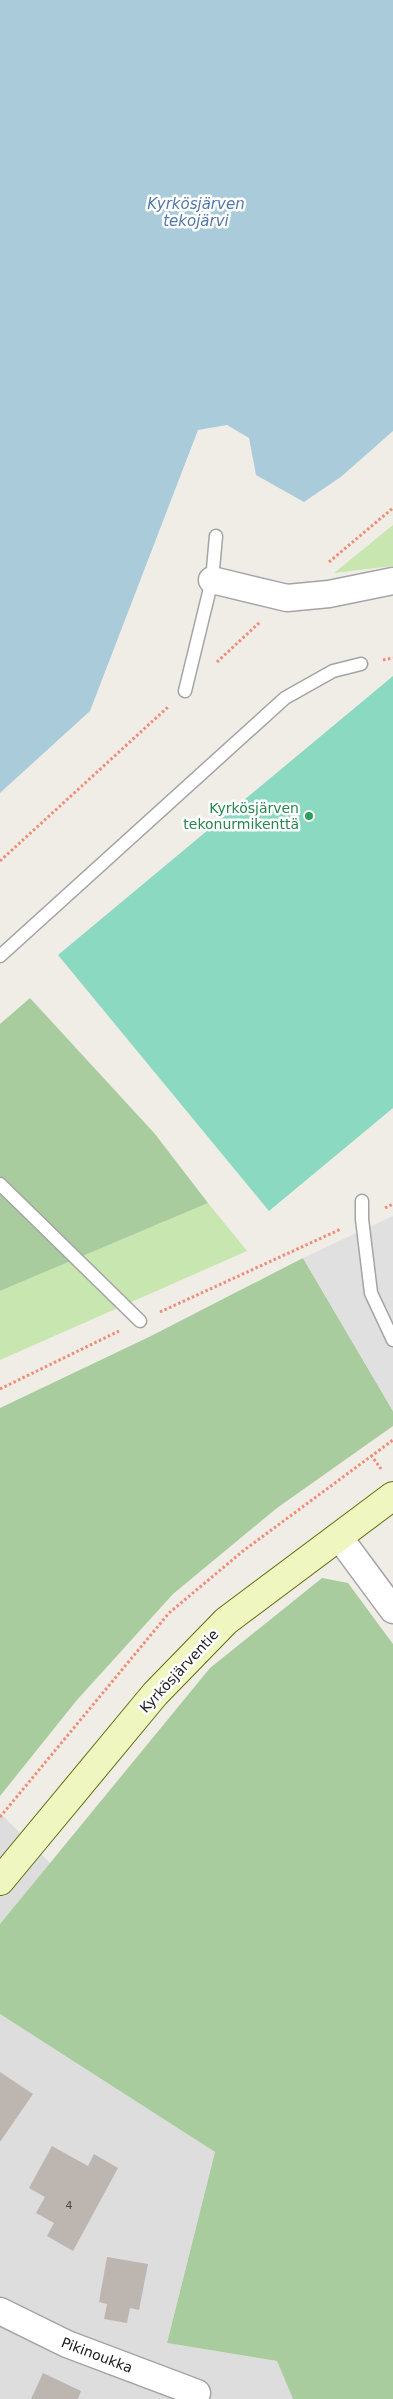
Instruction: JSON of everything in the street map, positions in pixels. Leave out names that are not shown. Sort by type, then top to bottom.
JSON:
[{"type":"street","points":[[212,580],[286,598],[329,594],[393,581]]},
{"type":"street","name":"Kyrkösjärventie","points":[[0,1881],[155,1694],[226,1621],[393,1496]]},
{"type":"street","points":[[339,1537],[393,1610]]},
{"type":"street","name":"Pikinoukka","points":[[0,2311],[67,2344],[197,2392]]},
{"type":"lane","points":[[184,691],[212,580],[216,536]]},
{"type":"lane","points":[[0,956],[285,698],[333,671],[361,664]]},
{"type":"lane","points":[[0,1184],[140,1321]]},
{"type":"lane","points":[[362,1201],[362,1219],[371,1292],[393,1340]]},
{"type":"path","points":[[0,1389],[140,1321],[393,1204]]},
{"type":"shaded area","points":[[393,1216],[393,1411],[303,1258]]},
{"type":"shaded area","points":[[0,1813],[50,1863],[0,1924]]},
{"type":"shaded area","points":[[0,2014],[215,2152],[167,2343],[277,2361],[293,2399],[0,2399]]},
{"type":"green space","points":[[393,525],[393,566],[334,573]]},
{"type":"green space","name":"Kyrkösjärven tekonurmikenttä","points":[[393,676],[393,1108],[269,1211],[58,955]]},
{"type":"green space","points":[[30,998],[155,1134],[208,1203],[0,1291],[0,1024]]},
{"type":"green space","points":[[208,1203],[247,1251],[0,1360],[0,1291]]},
{"type":"green space","points":[[303,1258],[393,1411],[393,1426],[277,1508],[173,1594],[77,1700],[0,1796],[0,1408],[151,1336]]},
{"type":"green space","points":[[322,1578],[348,1583],[393,1644],[393,2399],[293,2399],[277,2361],[167,2343],[215,2152],[0,2014],[0,1924],[210,1668]]},
{"type":"water","name":"Kyrkösjärven tekojärvi","points":[[0,0],[393,0],[393,431],[342,476],[304,502],[256,475],[249,438],[227,425],[198,430],[90,711],[0,793]]},
{"type":"building","points":[[0,2072],[33,2094],[0,2142]]},
{"type":"building","points":[[52,2146],[88,2166],[94,2154],[118,2168],[73,2251],[47,2236],[54,2223],[36,2213],[45,2197],[29,2188]]},
{"type":"building","points":[[107,2257],[148,2264],[139,2310],[130,2308],[127,2323],[104,2319],[107,2304],[99,2302]]},
{"type":"building","points":[[43,2373],[81,2391],[78,2399],[31,2399]]},
{"type":"place","name":"Kyrkösjärven tekonurmikenttä","points":[[309,816]]}]
